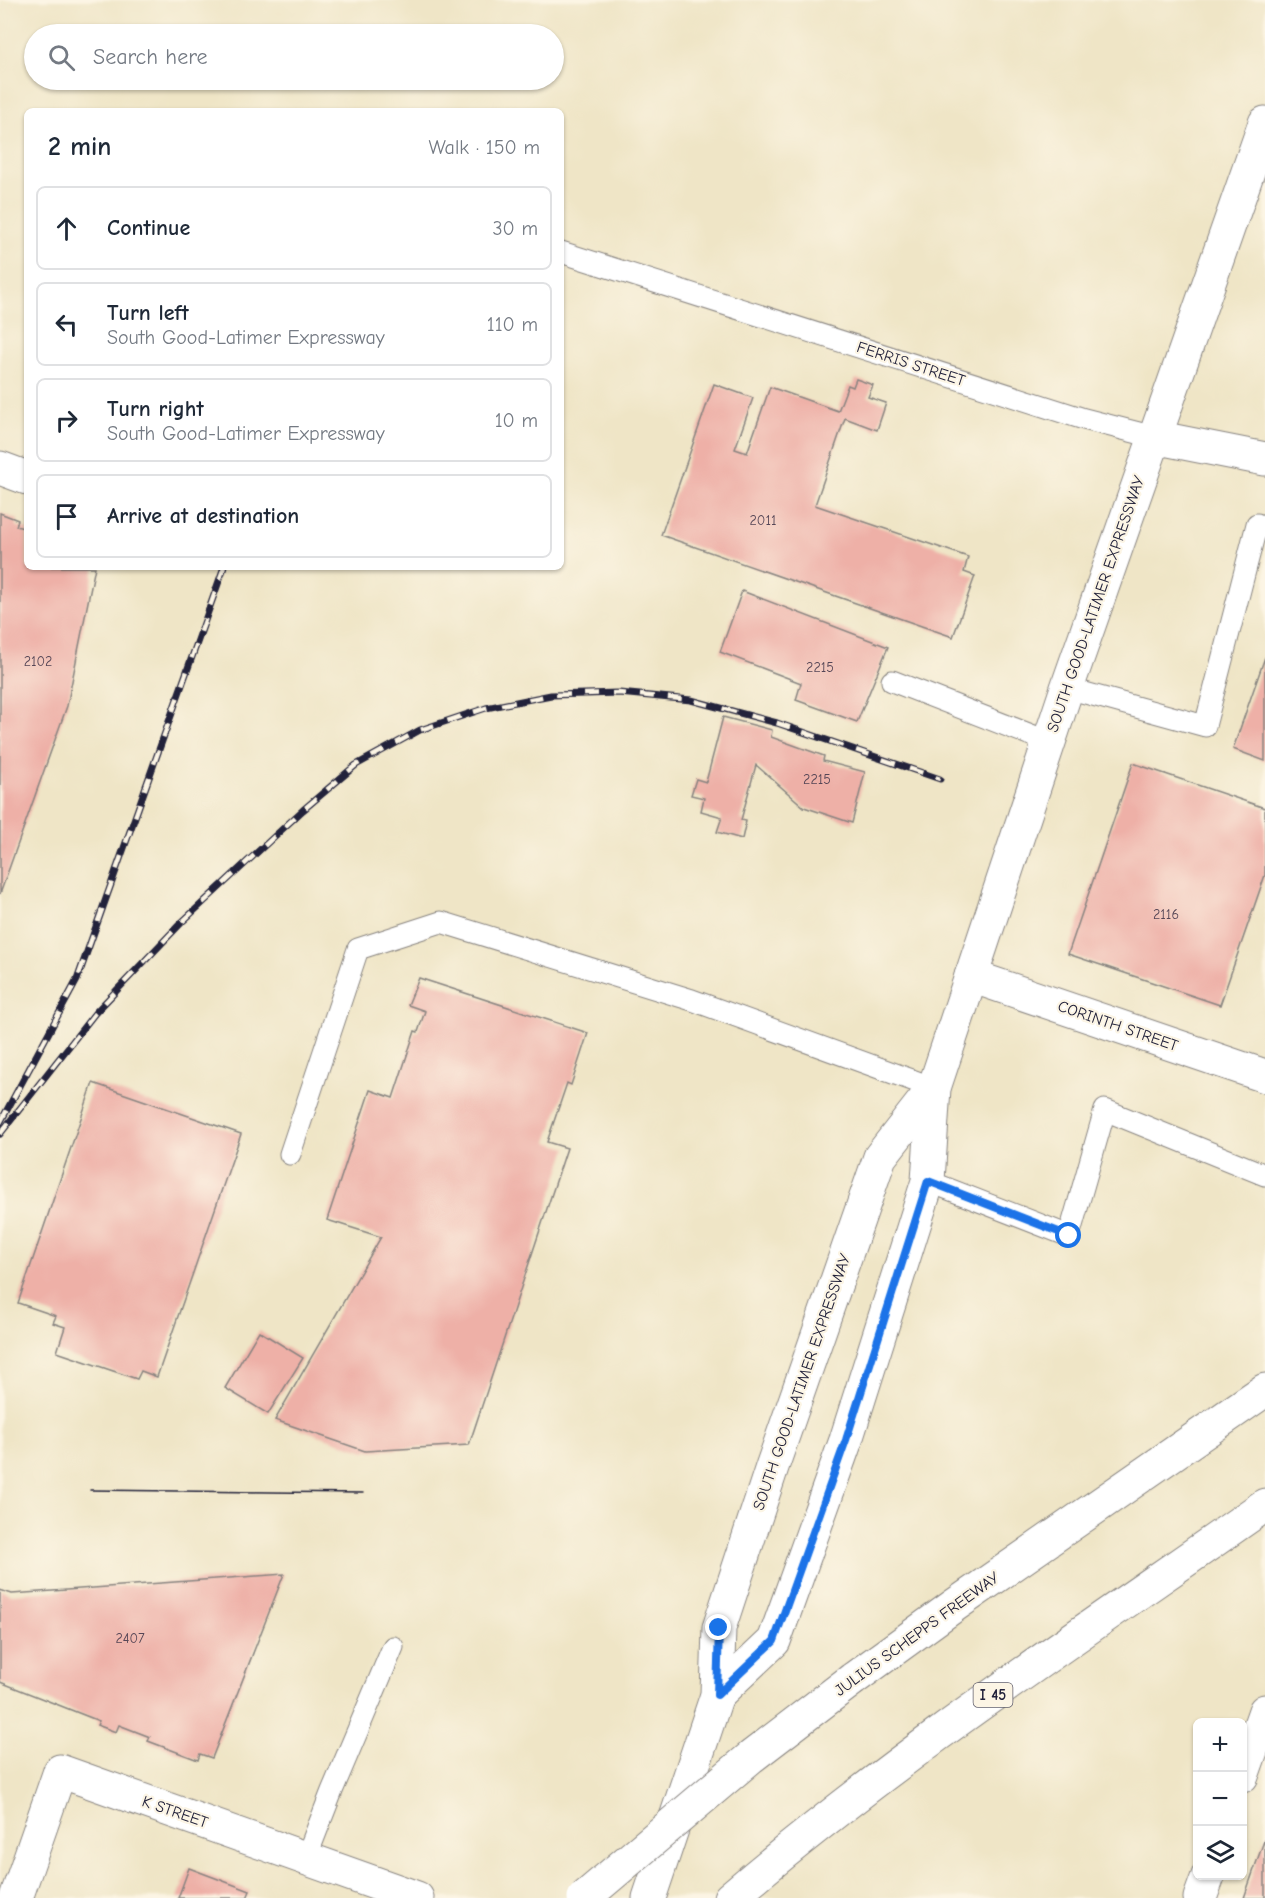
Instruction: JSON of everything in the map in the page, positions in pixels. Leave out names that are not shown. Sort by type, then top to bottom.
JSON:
[{"type":"main road","name":"SOUTH GOOD-LATIMER EXPRESSWAY","points":[[717,1695],[774,1641],[843,1447],[928,1181],[934,1088],[1067,687],[1154,437],[1262,141]]},
{"type":"main road","name":"FERRIS STREET","points":[[1154,437],[1265,459]]},
{"type":"main road","points":[[0,468],[24,476]]},
{"type":"main road","name":"CORINTH STREET","points":[[970,976],[1265,1076]]},
{"type":"main road","name":"SOUTH GOOD-LATIMER EXPRESSWAY","points":[[650,1898],[717,1695],[719,1628],[772,1467],[880,1157],[934,1088]]},
{"type":"main road","name":"JULIUS SCHEPPS FREEWAY","points":[[584,1898],[751,1757],[853,1679],[981,1587],[1265,1390]]},
{"type":"main road","name":"I 45","points":[[730,1898],[841,1808],[945,1730],[1265,1505]]},
{"type":"main road","points":[[1243,1772],[1265,1711]]},
{"type":"main road","name":"K STREET","points":[[16,1898],[60,1771],[417,1898]]},
{"type":"main road","points":[[1200,1898],[1206,1880]]},
{"type":"lane","name":"FERRIS STREET","points":[[564,253],[1084,418],[1154,437]]},
{"type":"lane","points":[[1067,687],[1205,726],[1257,524]]},
{"type":"lane","points":[[892,681],[1049,742]]},
{"type":"lane","points":[[290,1154],[358,949],[441,922],[692,1000],[934,1088]]},
{"type":"lane","points":[[928,1181],[1069,1236],[1105,1110],[1265,1175]]},
{"type":"lane","points":[[306,1858],[393,1647]]},
{"type":"building","points":[[856,379],[873,385],[868,397],[886,403],[877,430],[845,418],[815,505],[968,557],[964,572],[975,576],[953,637],[661,535],[714,384],[753,398],[735,449],[747,453],[770,387],[838,411],[848,385],[853,387]]},
{"type":"building","points":[[0,513],[18,520],[16,526],[24,528],[24,570],[94,570],[67,706],[0,894]]},
{"type":"building","points":[[742,591],[888,647],[857,722],[796,700],[801,683],[720,652]]},
{"type":"building","points":[[1265,657],[1265,761],[1233,749]]},
{"type":"building","points":[[723,717],[772,730],[771,737],[824,756],[823,761],[865,772],[852,823],[804,807],[756,765],[741,820],[746,821],[742,839],[717,832],[722,817],[701,811],[704,798],[691,795],[696,779],[706,782]]},
{"type":"building","points":[[1133,763],[1265,808],[1265,875],[1220,1005],[1068,954]]},
{"type":"building","points":[[419,978],[588,1033],[571,1085],[567,1083],[547,1142],[567,1148],[469,1445],[365,1451],[275,1420],[381,1237],[327,1220],[370,1090],[393,1098],[415,1031],[418,1032],[425,1011],[408,1005]]},
{"type":"building","points":[[93,1083],[241,1134],[157,1377],[141,1371],[137,1379],[57,1352],[65,1327],[53,1323],[56,1316],[18,1303]]},
{"type":"building","points":[[259,1331],[303,1358],[268,1414],[225,1388]]},
{"type":"building","points":[[284,1574],[212,1758],[200,1754],[198,1760],[148,1741],[150,1737],[119,1725],[116,1732],[97,1725],[99,1721],[0,1682],[0,1590],[12,1594]]},
{"type":"building","points":[[1265,1838],[1265,1898],[1244,1898]]},
{"type":"building","points":[[189,1868],[250,1891],[247,1898],[178,1898]]},
{"type":"tram line","points":[[90,1490],[363,1493]]},
{"type":"railway","points":[[0,1123],[77,980],[223,570]]},
{"type":"railway","points":[[0,1134],[95,1013],[182,922],[303,810],[356,765],[420,730],[486,708],[551,695],[619,693],[691,700],[777,723],[940,779]]},
{"type":"route","points":[[719,1628],[717,1695],[774,1641],[846,1440],[928,1181],[1069,1236]]}]
